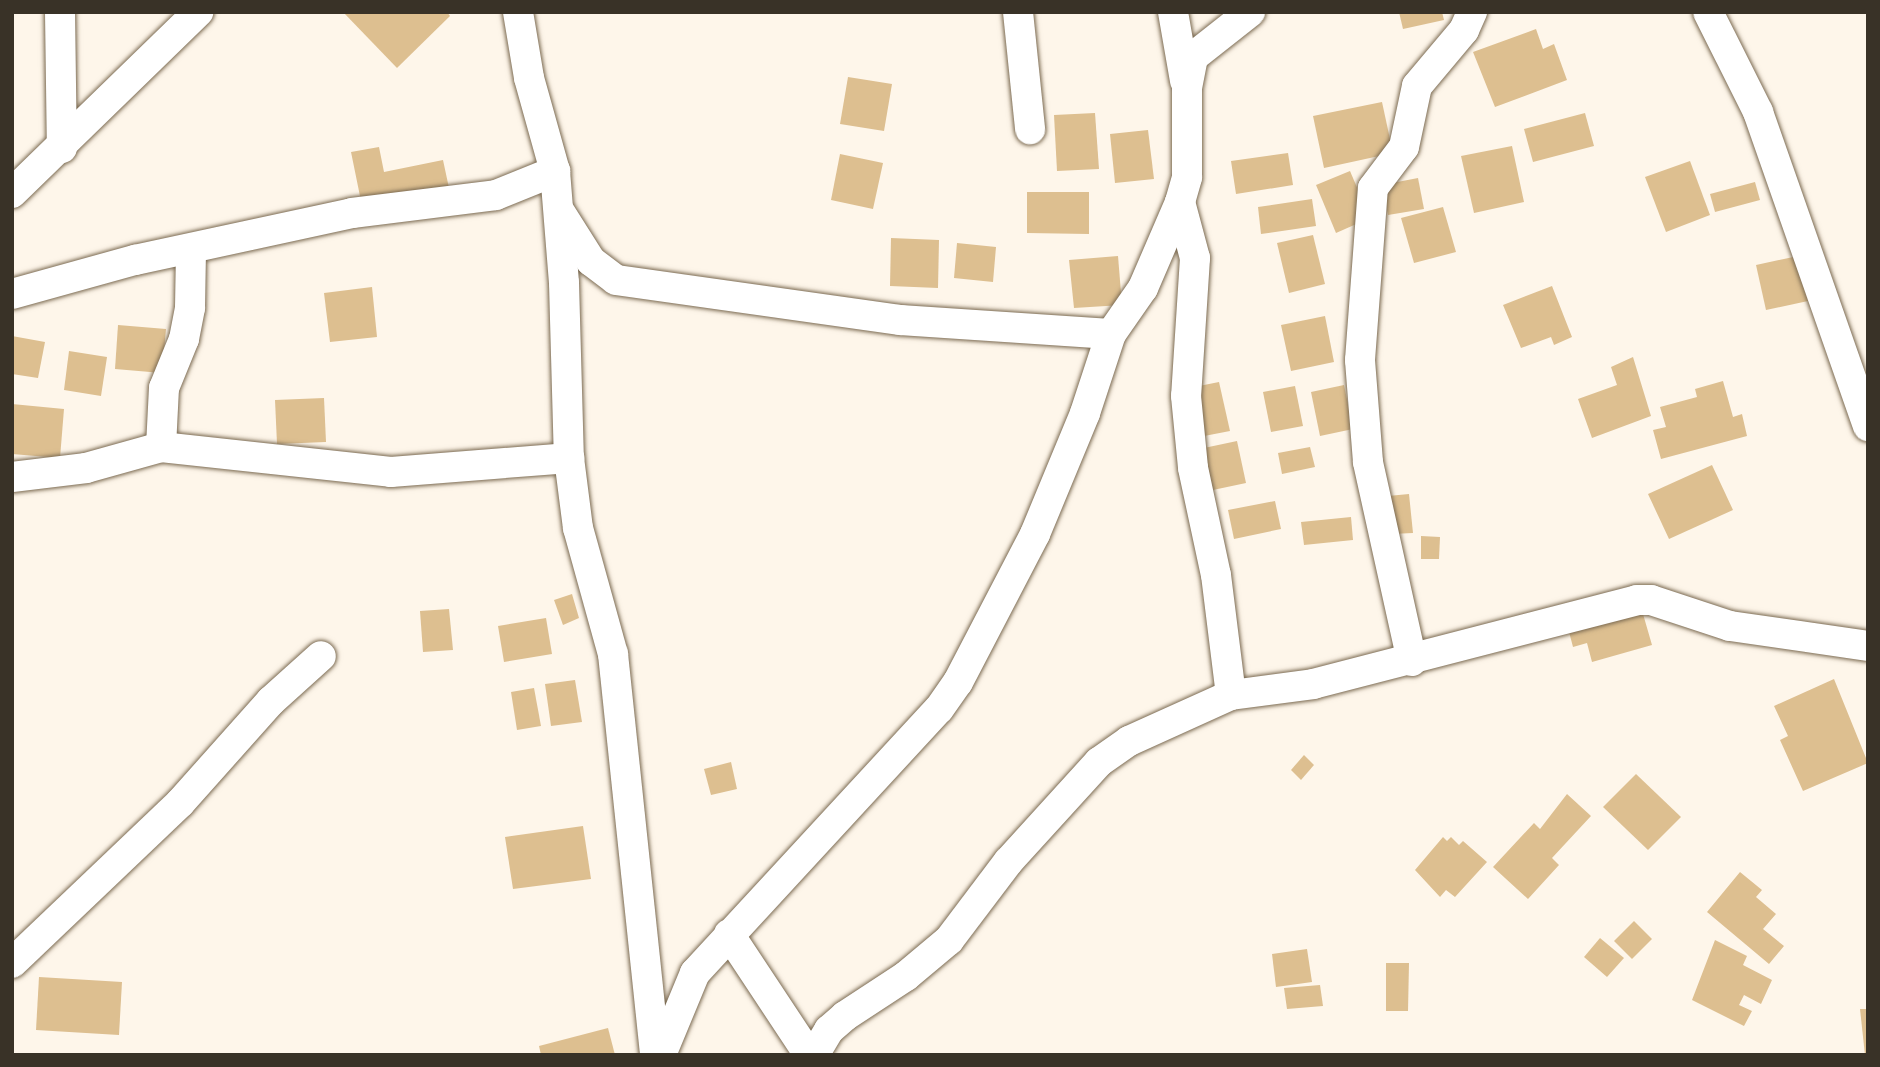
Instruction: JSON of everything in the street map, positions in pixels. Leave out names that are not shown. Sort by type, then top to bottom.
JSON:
[{"type":"street","points":[[60,12],[62,148]]},
{"type":"street","points":[[12,193],[62,148],[198,12]]},
{"type":"street","points":[[518,12],[555,171],[560,212],[569,458],[578,528],[613,654],[655,1055]]},
{"type":"street","points":[[1018,12],[1030,129]]},
{"type":"street","points":[[661,1055],[695,973],[930,719],[958,682],[1035,534],[1085,414],[1111,334],[1143,288],[1180,202],[1189,159],[1186,89],[1173,12]]},
{"type":"street","points":[[1186,89],[1193,57],[1250,12]]},
{"type":"street","points":[[1412,661],[1368,462],[1360,360],[1373,188],[1404,147],[1417,86],[1464,30],[1472,12]]},
{"type":"street","points":[[1708,12],[1758,112],[1868,426]]},
{"type":"street","points":[[12,294],[352,213],[496,195],[555,171]]},
{"type":"street","points":[[1180,202],[1195,258],[1186,396],[1191,456],[1216,575],[1231,695]]},
{"type":"street","points":[[560,212],[591,261],[616,280],[900,320],[1111,334]]},
{"type":"street","points":[[161,447],[164,388],[184,339],[190,308],[191,250]]},
{"type":"street","points":[[12,477],[86,468],[161,447],[391,472],[569,458]]},
{"type":"street","points":[[729,934],[812,1055],[818,1043],[845,1016],[906,976],[949,940],[1017,852],[1099,762],[1129,741],[1231,695],[1313,684],[1355,670],[1412,661],[1637,600],[1651,600],[1730,626],[1868,646]]},
{"type":"street","points":[[12,963],[180,803],[271,701],[321,656]]},
{"type":"building","points":[[343,12],[447,12],[450,16],[397,68]]},
{"type":"building","points":[[1399,12],[1442,12],[1444,20],[1403,29]]},
{"type":"building","points":[[1536,29],[1543,49],[1554,44],[1567,80],[1495,107],[1473,52]]},
{"type":"building","points":[[848,77],[892,84],[884,131],[840,124]]},
{"type":"building","points":[[1382,102],[1393,153],[1324,168],[1313,116]]},
{"type":"building","points":[[1095,113],[1099,169],[1057,171],[1054,115]]},
{"type":"building","points":[[1585,113],[1594,146],[1533,162],[1524,129]]},
{"type":"building","points":[[1148,130],[1154,179],[1115,183],[1110,134]]},
{"type":"building","points":[[1512,146],[1524,202],[1474,213],[1461,156]]},
{"type":"building","points":[[379,147],[384,172],[443,160],[449,188],[362,206],[351,152]]},
{"type":"building","points":[[1288,153],[1293,185],[1236,194],[1231,161]]},
{"type":"building","points":[[840,154],[883,163],[873,209],[831,200]]},
{"type":"building","points":[[1690,161],[1710,215],[1666,232],[1645,177]]},
{"type":"building","points":[[1350,171],[1370,218],[1336,233],[1316,185]]},
{"type":"building","points":[[1418,178],[1424,209],[1388,215],[1382,185]]},
{"type":"building","points":[[1755,182],[1760,200],[1715,212],[1710,194]]},
{"type":"building","points":[[1027,192],[1089,192],[1089,234],[1027,233]]},
{"type":"building","points":[[1312,199],[1316,226],[1261,234],[1258,207]]},
{"type":"building","points":[[1443,207],[1456,252],[1414,263],[1401,218]]},
{"type":"building","points":[[1313,235],[1325,284],[1289,293],[1277,243]]},
{"type":"building","points":[[891,238],[939,240],[938,288],[890,286]]},
{"type":"building","points":[[957,243],[996,247],[993,282],[954,278]]},
{"type":"building","points":[[1118,256],[1122,305],[1074,308],[1069,260]]},
{"type":"building","points":[[1798,256],[1808,301],[1766,310],[1756,265]]},
{"type":"building","points":[[1552,286],[1572,337],[1554,345],[1551,337],[1521,348],[1503,305]]},
{"type":"building","points":[[372,287],[377,337],[330,342],[324,293]]},
{"type":"building","points":[[1325,316],[1334,362],[1291,371],[1281,325]]},
{"type":"building","points":[[118,325],[166,329],[162,373],[115,369]]},
{"type":"building","points":[[12,336],[45,342],[38,378],[12,374]]},
{"type":"building","points":[[69,351],[107,357],[101,396],[64,390]]},
{"type":"building","points":[[1633,357],[1651,416],[1592,438],[1578,399],[1617,385],[1611,367]]},
{"type":"building","points":[[1723,381],[1733,417],[1742,414],[1747,436],[1661,459],[1653,430],[1666,427],[1660,407],[1697,397],[1695,389]]},
{"type":"building","points":[[1219,382],[1230,431],[1199,437],[1189,388]]},
{"type":"building","points":[[1344,385],[1353,429],[1320,436],[1311,392]]},
{"type":"building","points":[[1295,386],[1303,426],[1271,432],[1263,392]]},
{"type":"building","points":[[324,398],[326,442],[277,444],[275,400]]},
{"type":"building","points":[[12,404],[64,409],[60,458],[12,454]]},
{"type":"building","points":[[1237,441],[1246,483],[1213,490],[1204,448]]},
{"type":"building","points":[[1310,447],[1315,467],[1282,474],[1278,453]]},
{"type":"building","points":[[1712,465],[1733,510],[1669,539],[1648,494]]},
{"type":"building","points":[[1409,494],[1413,533],[1392,534],[1388,496]]},
{"type":"building","points":[[1275,501],[1281,529],[1234,539],[1228,510]]},
{"type":"building","points":[[1351,517],[1353,540],[1304,545],[1301,522]]},
{"type":"building","points":[[1421,536],[1440,537],[1439,559],[1421,559]]},
{"type":"building","points":[[572,594],[579,618],[563,625],[554,600]]},
{"type":"building","points":[[1641,607],[1652,645],[1592,662],[1587,643],[1573,647],[1568,628]]},
{"type":"building","points":[[449,609],[453,650],[423,652],[420,611]]},
{"type":"building","points":[[546,618],[552,654],[504,662],[498,626]]},
{"type":"building","points":[[1834,679],[1868,763],[1803,791],[1780,740],[1788,736],[1774,706]]},
{"type":"building","points":[[575,680],[582,722],[551,726],[545,684]]},
{"type":"building","points":[[534,688],[541,726],[517,730],[511,692]]},
{"type":"building","points":[[1304,755],[1314,765],[1301,780],[1291,770]]},
{"type":"building","points":[[731,762],[737,789],[711,795],[704,769]]},
{"type":"building","points":[[1636,774],[1681,817],[1648,850],[1603,807]]},
{"type":"building","points":[[1567,794],[1591,816],[1552,858],[1559,865],[1528,899],[1493,867],[1534,823],[1540,829]]},
{"type":"building","points":[[583,826],[591,879],[513,889],[505,837]]},
{"type":"building","points":[[1443,837],[1447,841],[1451,837],[1459,845],[1463,841],[1487,862],[1455,897],[1446,890],[1440,897],[1415,870]]},
{"type":"building","points":[[1740,872],[1762,890],[1756,897],[1776,914],[1763,929],[1784,946],[1769,964],[1707,912]]},
{"type":"building","points":[[1634,921],[1652,939],[1632,959],[1614,941]]},
{"type":"building","points":[[1600,938],[1624,958],[1607,977],[1584,957]]},
{"type":"building","points":[[1715,940],[1747,956],[1743,965],[1772,980],[1761,1004],[1744,995],[1739,1005],[1752,1011],[1744,1026],[1692,1000]]},
{"type":"building","points":[[1307,949],[1312,982],[1276,987],[1272,954]]},
{"type":"building","points":[[1386,963],[1409,963],[1408,1011],[1386,1011]]},
{"type":"building","points":[[39,977],[122,982],[119,1035],[36,1030]]},
{"type":"building","points":[[1320,985],[1323,1006],[1287,1009],[1284,988]]},
{"type":"building","points":[[1860,1009],[1868,1009],[1868,1055],[1865,1055]]},
{"type":"building","points":[[608,1028],[615,1055],[541,1055],[539,1046]]}]
